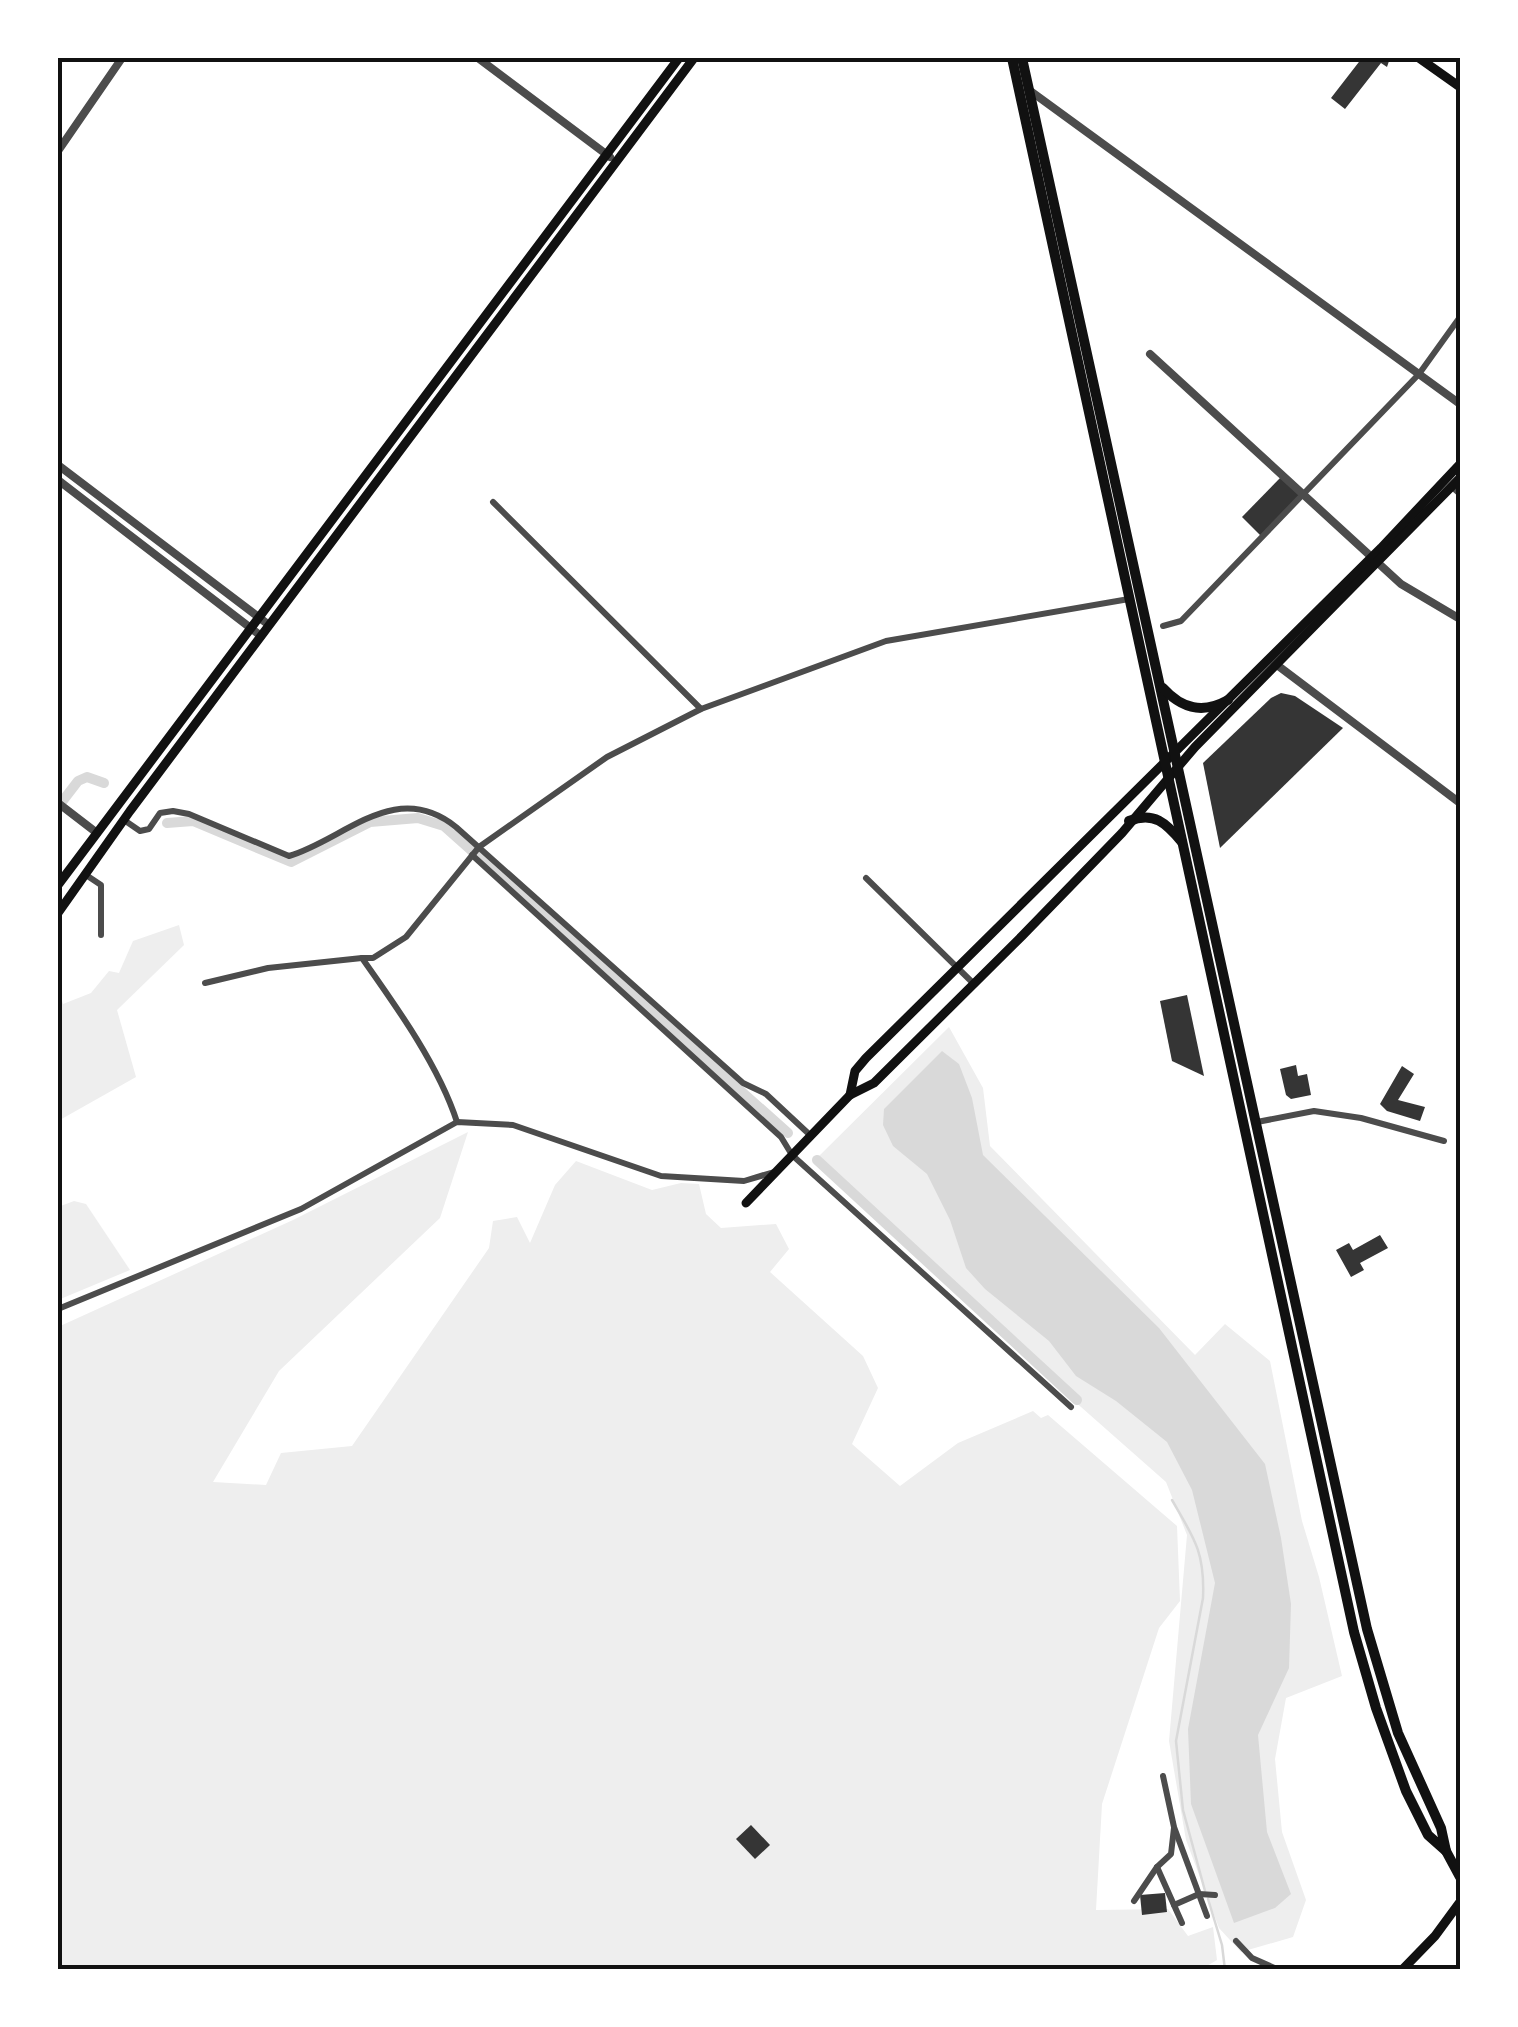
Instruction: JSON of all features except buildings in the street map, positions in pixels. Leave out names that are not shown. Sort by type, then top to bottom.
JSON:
[{"type":"main road","points":[[58,886],[678,58]]},
{"type":"main road","points":[[58,913],[694,58]]},
{"type":"main road","points":[[1012,58],[1354,1632],[1406,1791],[1428,1835],[1446,1851]]},
{"type":"main road","points":[[1022,58],[1378,1673],[1398,1733],[1460,1877]]},
{"type":"main road","points":[[1419,58],[1460,87]]},
{"type":"main road","points":[[746,1202],[850,1095],[874,1083],[1122,833],[1178,766],[1376,559],[1460,464]]},
{"type":"main road","points":[[850,1095],[858,1067],[1164,761],[1376,559],[1456,490],[1460,478]]},
{"type":"main road","points":[[1162,687],[1178,702],[1196,708],[1215,707],[1228,700]]},
{"type":"main road","points":[[1116,808],[1129,821]]},
{"type":"main road","points":[[1129,821],[1140,816],[1157,818],[1183,843]]},
{"type":"main road","points":[[1402,1970],[1460,1902]]},
{"type":"street","points":[[58,151],[122,58]]},
{"type":"street","points":[[478,58],[616,161]]},
{"type":"street","points":[[1030,90],[1460,404]]},
{"type":"street","points":[[1163,626],[1181,621],[1419,374],[1460,317]]},
{"type":"street","points":[[1150,354],[1401,584],[1460,619]]},
{"type":"street","points":[[58,464],[269,625]]},
{"type":"street","points":[[58,480],[261,636]]},
{"type":"street","points":[[493,502],[701,709]]},
{"type":"street","points":[[205,982],[268,968],[373,958],[406,937],[479,847],[608,757],[701,709],[886,641],[1130,599]]},
{"type":"street","points":[[1277,665],[1460,803]]},
{"type":"street","points":[[58,802],[97,832]]},
{"type":"street","points":[[124,820],[140,831],[148,829],[160,814],[183,812],[289,856],[360,820],[389,811],[414,810],[445,819],[743,1082],[766,1094],[810,1136]]},
{"type":"street","points":[[472,855],[780,1138],[792,1155],[1071,1406]]},
{"type":"street","points":[[86,874],[100,885],[101,935]]},
{"type":"street","points":[[866,878],[974,984]]},
{"type":"street","points":[[362,958],[451,1102],[458,1122]]},
{"type":"street","points":[[1256,1122],[1314,1111],[1362,1118],[1444,1141]]},
{"type":"street","points":[[58,1309],[302,1209],[458,1122],[513,1125],[661,1176],[744,1181],[775,1172]]},
{"type":"street","points":[[1163,1776],[1174,1827],[1208,1916]]},
{"type":"street","points":[[1134,1901],[1157,1867],[1172,1854],[1174,1827]]},
{"type":"street","points":[[1157,1867],[1182,1923]]},
{"type":"street","points":[[1174,1905],[1199,1894],[1215,1895]]},
{"type":"street","points":[[1236,1941],[1252,1958],[1279,1970]]},
{"type":"shaded area","points":[[179,925],[184,945],[117,1010],[136,1077],[58,1121],[58,988],[63,1004],[91,993],[109,971],[119,973],[133,941]]},
{"type":"shaded area","points":[[949,1027],[983,1088],[990,1146],[1195,1355],[1225,1324],[1270,1361],[1302,1521],[1342,1676],[1286,1698],[1275,1759],[1282,1832],[1306,1900],[1293,1937],[1241,1952],[1219,1928],[1186,1840],[1169,1741],[1187,1535],[1166,1482],[1047,1377],[816,1159]]},
{"type":"shaded area","points":[[942,1051],[959,1064],[972,1098],[983,1155],[1159,1328],[1265,1464],[1291,1604],[1289,1668],[1258,1735],[1267,1832],[1291,1894],[1275,1908],[1234,1923],[1191,1804],[1188,1729],[1215,1583],[1192,1490],[1167,1442],[1116,1401],[1076,1376],[1049,1341],[985,1289],[966,1268],[950,1220],[927,1174],[893,1146],[883,1125],[884,1109]]},
{"type":"shaded area","points":[[468,1132],[440,1218],[279,1371],[213,1482],[266,1485],[281,1453],[352,1446],[489,1248],[493,1221],[517,1217],[530,1243],[555,1185],[576,1161],[652,1190],[681,1183],[699,1184],[706,1214],[721,1228],[776,1224],[789,1249],[770,1272],[863,1356],[878,1388],[852,1444],[900,1486],[958,1443],[1033,1411],[1041,1418],[1048,1415],[1177,1526],[1180,1601],[1159,1628],[1102,1804],[1096,1910],[1168,1909],[1188,1936],[1213,1927],[1217,1960],[1200,1970],[58,1969],[58,1327],[293,1220]]},
{"type":"shaded area","points":[[74,1201],[86,1204],[130,1270],[58,1300],[58,1207]]},
{"type":"waterway","points":[[58,807],[78,781],[87,777],[104,783]]},
{"type":"waterway","points":[[167,823],[193,821],[291,862],[370,822],[418,818],[444,826],[788,1133]]},
{"type":"waterway","points":[[817,1160],[1077,1400]]},
{"type":"waterway","points":[[1172,1500],[1192,1536],[1202,1569],[1203,1598],[1176,1741],[1183,1810],[1205,1891]]},
{"type":"waterway","points":[[1208,1899],[1225,1970]]}]
